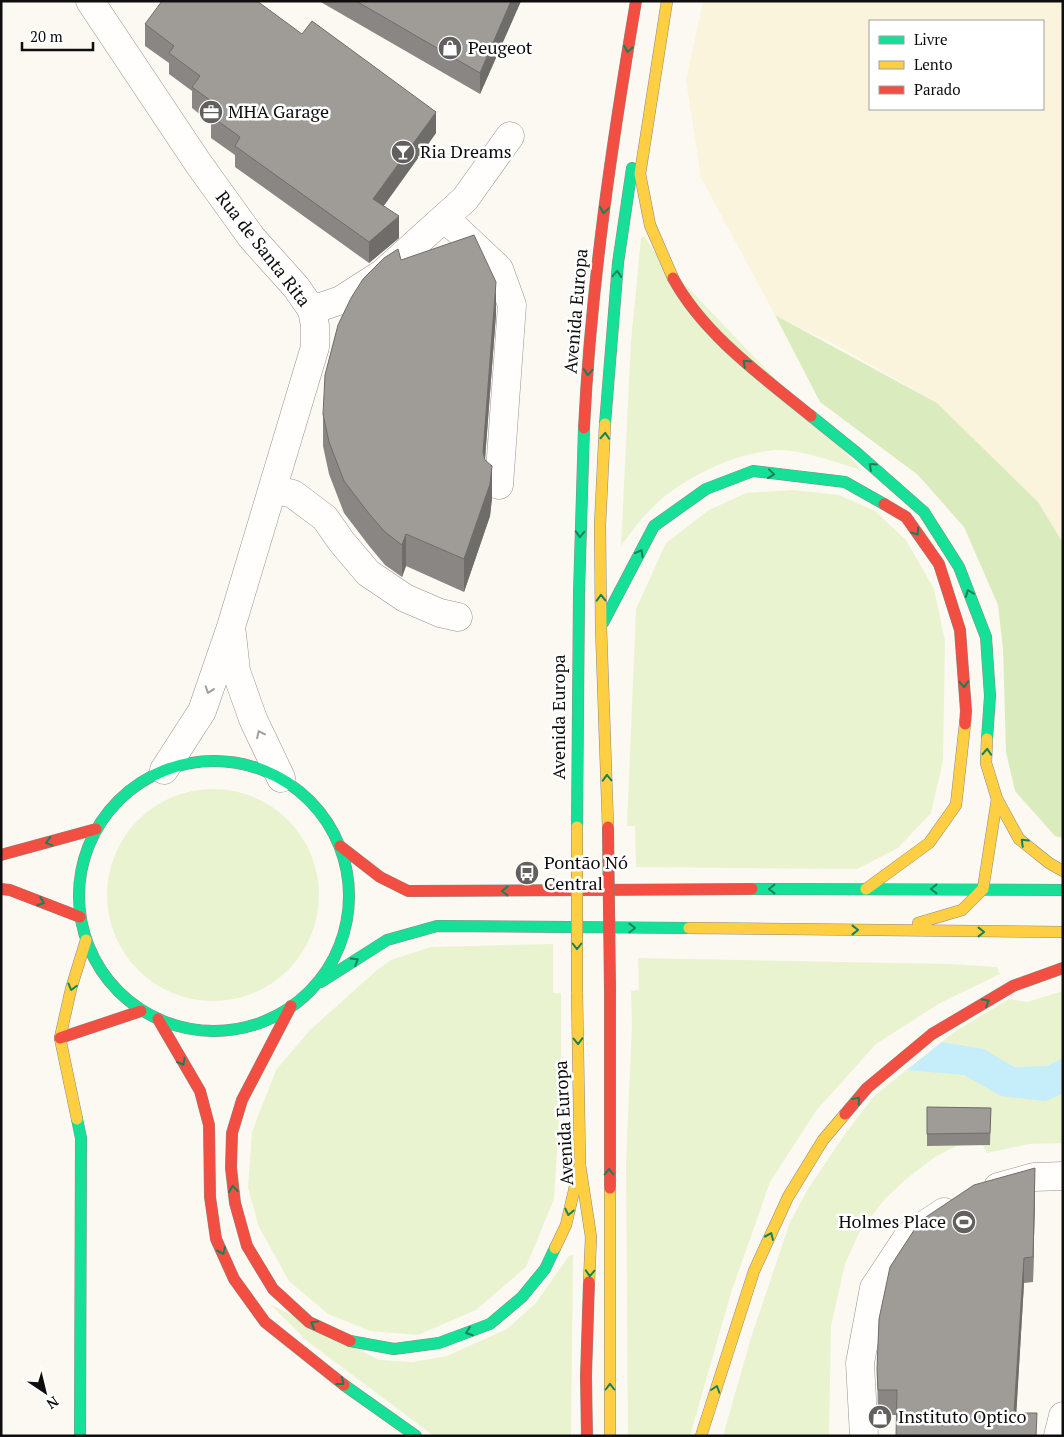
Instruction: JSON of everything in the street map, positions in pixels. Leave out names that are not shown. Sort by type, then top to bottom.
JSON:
[{"type":"main road","name":"Avenida Europa","points":[[587,1436],[586,1376],[591,1237],[580,1165],[577,992],[576,666],[580,527],[586,398],[596,262],[636,1]]},
{"type":"main road","points":[[610,1436],[610,992],[608,827],[601,627],[600,525],[607,387],[617,273],[657,1]]},
{"type":"main road","points":[[667,1],[640,174],[650,225],[674,280],[701,320],[754,370],[857,453],[924,512],[959,567],[986,637],[990,696],[986,764],[997,799],[1019,839],[1049,864],[1063,871]]},
{"type":"main road","points":[[601,627],[654,526],[706,489],[753,471],[845,482],[906,517],[939,564],[960,630],[966,711],[956,805],[929,843],[866,888]]},
{"type":"main road","points":[[313,987],[332,963],[343,934],[349,905],[348,875],[340,846],[326,819],[306,796],[281,778],[253,766],[223,761],[193,762],[164,770],[137,784],[114,805],[96,829],[84,857],[79,887],[80,917],[86,940],[100,969],[121,994],[141,1011],[175,1026],[204,1031],[235,1029],[264,1021],[291,1006],[313,987],[387,940],[437,926],[1063,932]]},
{"type":"main road","points":[[897,930],[962,910],[983,889],[997,799]]},
{"type":"main road","points":[[1,855],[96,829]]},
{"type":"main road","points":[[340,846],[380,877],[408,891],[866,888],[1063,890]]},
{"type":"main road","points":[[1,889],[10,890],[80,917]]},
{"type":"main road","points":[[80,1436],[81,1138],[60,1038],[71,989],[86,940]]},
{"type":"main road","points":[[701,1436],[754,1271],[788,1197],[823,1140],[867,1088],[932,1034],[1013,986],[1063,968]]},
{"type":"main road","points":[[291,1006],[242,1100],[232,1133],[231,1168],[234,1203],[247,1246],[273,1289],[309,1322],[351,1342],[394,1349],[439,1343],[490,1324],[522,1297],[545,1269],[566,1225],[580,1165]]},
{"type":"main road","points":[[60,1038],[141,1011]]},
{"type":"main road","points":[[158,1019],[200,1091],[209,1125],[210,1197],[216,1239],[234,1279],[265,1322],[354,1393],[416,1436]]},
{"type":"street","name":"Rua de Santa Rita","points":[[99,5],[198,163],[252,238],[296,287],[312,310],[316,326],[315,348],[231,627],[202,711],[164,770]]},
{"type":"street","points":[[312,310],[341,300],[383,273],[465,199],[510,136]]},
{"type":"street","points":[[445,218],[499,269],[512,305],[499,485]]},
{"type":"street","points":[[273,489],[293,494],[325,518],[341,541],[368,573],[405,598],[440,613],[458,617]]},
{"type":"street","name":"Rua de Santa Rita","points":[[231,627],[236,671],[252,719],[281,778]]},
{"type":"street","points":[[864,1436],[860,1363],[874,1288],[909,1235],[971,1195],[1034,1177],[1063,1176]]},
{"type":"street","points":[[1058,1436],[1063,1416]]},
{"type":"shaded area","points":[[703,1],[1063,1],[1063,543],[1037,502],[937,403],[834,344],[775,315],[701,178],[686,80]]},
{"type":"green space","points":[[644,236],[656,254],[862,470],[808,454],[786,450],[759,452],[742,456],[708,469],[676,488],[646,514],[621,546],[631,342],[641,238]]},
{"type":"green space","points":[[775,315],[937,403],[1038,502],[1063,543],[1063,838],[1055,836],[1015,791],[1006,752],[1003,649],[998,605],[964,527],[918,475],[820,402]]},
{"type":"green space","points":[[793,490],[839,495],[875,511],[906,540],[934,589],[945,641],[943,761],[931,813],[898,848],[857,869],[636,867],[635,826],[627,826],[636,609],[666,543],[709,510],[746,493]]},
{"type":"green space","points":[[213,789],[234,791],[254,797],[272,807],[288,820],[301,836],[311,854],[317,874],[319,895],[317,916],[311,936],[301,954],[288,970],[272,983],[254,993],[234,999],[213,1001],[192,999],[172,993],[154,983],[138,970],[125,954],[115,936],[109,916],[107,895],[109,874],[115,854],[125,836],[138,820],[154,807],[172,797],[192,791]]},
{"type":"green space","points":[[553,944],[553,993],[561,993],[561,1090],[554,1199],[526,1267],[476,1310],[418,1335],[370,1331],[328,1314],[289,1281],[259,1227],[248,1188],[252,1132],[276,1070],[310,1030],[377,970],[391,960],[431,947]]},
{"type":"green space","points":[[638,958],[949,964],[997,967],[1000,974],[940,1003],[876,1044],[816,1111],[770,1182],[731,1293],[690,1436],[628,1436],[626,1164],[632,1024],[631,991],[639,990]]},
{"type":"green space","points":[[1063,991],[1063,1143],[1029,1144],[987,1153],[979,1138],[966,1141],[935,1157],[905,1180],[884,1200],[859,1233],[845,1264],[831,1326],[829,1436],[723,1436],[751,1338],[790,1222],[808,1189],[845,1134],[874,1096],[954,1032],[1009,999],[1027,1002]]},
{"type":"green space","points":[[573,1255],[571,1436],[434,1436],[307,1341],[270,1304],[379,1360],[413,1362],[447,1356],[507,1329],[535,1304],[569,1256]]},
{"type":"water","points":[[942,1042],[984,1049],[1014,1067],[1047,1066],[1063,1058],[1063,1093],[1046,1101],[1001,1096],[964,1075],[907,1070]]},
{"type":"building","points":[[162,1],[257,1],[302,34],[312,21],[436,112],[373,199],[399,216],[369,242],[235,146],[240,137],[211,116],[218,106],[192,87],[200,76],[169,53],[174,46],[145,24]]},
{"type":"building","points":[[356,1],[511,1],[480,73]]},
{"type":"building","points":[[474,235],[496,282],[483,452],[485,460],[492,466],[490,484],[464,559],[406,534],[402,545],[385,532],[344,481],[329,442],[323,414],[325,375],[338,325],[363,279],[384,258],[398,249],[401,260]]},
{"type":"building","points":[[927,1107],[991,1108],[990,1133],[927,1134]]},
{"type":"building","points":[[1035,1168],[1033,1257],[1024,1258],[1014,1413],[1037,1413],[1036,1436],[896,1436],[897,1390],[878,1390],[877,1369],[879,1319],[890,1267],[920,1221],[974,1185]]},
{"type":"traffic: fast","points":[[605,424],[618,263],[632,168]]},
{"type":"traffic: fast","points":[[811,416],[857,453],[924,512],[959,567],[986,637],[990,696],[987,739]]},
{"type":"traffic: fast","points":[[577,827],[579,593],[584,428]]},
{"type":"traffic: fast","points":[[603,623],[654,526],[706,489],[753,471],[845,482],[884,504]]},
{"type":"traffic: fast","points":[[214,761],[240,764],[266,771],[300,792],[318,810],[339,844],[346,870],[349,896],[346,922],[339,948],[318,982],[300,1000],[266,1021],[240,1028],[214,1031],[188,1028],[162,1021],[128,1000],[110,982],[89,948],[82,922],[79,896],[82,870],[89,844],[110,810],[128,792],[162,771],[188,764],[214,761]]},
{"type":"traffic: fast","points":[[752,889],[1063,890]]},
{"type":"traffic: fast","points":[[321,982],[387,940],[437,926],[689,928]]},
{"type":"traffic: fast","points":[[77,1119],[81,1138],[80,1436]]},
{"type":"traffic: fast","points":[[350,1341],[394,1349],[439,1343],[490,1324],[522,1297],[545,1269],[555,1248]]},
{"type":"traffic: fast","points":[[344,1385],[416,1436]]},
{"type":"traffic: slow","points":[[667,1],[640,174],[650,225],[673,278]]},
{"type":"traffic: slow","points":[[605,424],[600,525],[601,627],[608,827]]},
{"type":"traffic: slow","points":[[866,889],[929,843],[956,805],[965,724]]},
{"type":"traffic: slow","points":[[987,739],[986,763],[997,799],[1019,839],[1049,863],[1063,871]]},
{"type":"traffic: slow","points":[[918,923],[962,910],[983,889],[997,799]]},
{"type":"traffic: slow","points":[[577,827],[577,992]]},
{"type":"traffic: slow","points":[[689,928],[1063,932]]},
{"type":"traffic: slow","points":[[77,1119],[60,1038],[71,989],[86,940]]},
{"type":"traffic: slow","points":[[577,992],[580,1165],[591,1237],[589,1282]]},
{"type":"traffic: slow","points":[[701,1436],[754,1271],[788,1197],[823,1140],[845,1114]]},
{"type":"traffic: slow","points":[[555,1248],[566,1225],[580,1165]]},
{"type":"traffic: slow","points":[[610,1188],[610,1436]]},
{"type":"traffic: jam","points":[[584,428],[597,267],[636,1]]},
{"type":"traffic: jam","points":[[673,278],[700,318],[717,336],[754,370],[811,416]]},
{"type":"traffic: jam","points":[[884,504],[906,517],[939,564],[960,630],[966,711],[965,724]]},
{"type":"traffic: jam","points":[[608,827],[610,991]]},
{"type":"traffic: jam","points":[[1,855],[96,829]]},
{"type":"traffic: jam","points":[[340,846],[380,877],[408,891],[752,889]]},
{"type":"traffic: jam","points":[[1,889],[10,890],[80,917]]},
{"type":"traffic: jam","points":[[845,1114],[867,1088],[932,1034],[1013,986],[1063,968]]},
{"type":"traffic: jam","points":[[610,991],[610,1188]]},
{"type":"traffic: jam","points":[[291,1006],[242,1100],[232,1133],[231,1168],[235,1203],[247,1246],[273,1289],[309,1322],[350,1341]]},
{"type":"traffic: jam","points":[[60,1038],[141,1011]]},
{"type":"traffic: jam","points":[[158,1019],[200,1091],[209,1125],[210,1197],[216,1239],[234,1279],[265,1322],[344,1385]]},
{"type":"traffic: jam","points":[[587,1436],[586,1376],[589,1282]]},
{"type":"place","name":"Peugeot","points":[[450,48]]},
{"type":"place","name":"MHA Garage","points":[[211,112]]},
{"type":"place","name":"Ria Dreams","points":[[403,152]]},
{"type":"place","name":"Pontão Nó Central","points":[[527,873]]},
{"type":"place","name":"Holmes Place","points":[[964,1222]]},
{"type":"place","name":"Instituto Optico","points":[[880,1417]]}]
